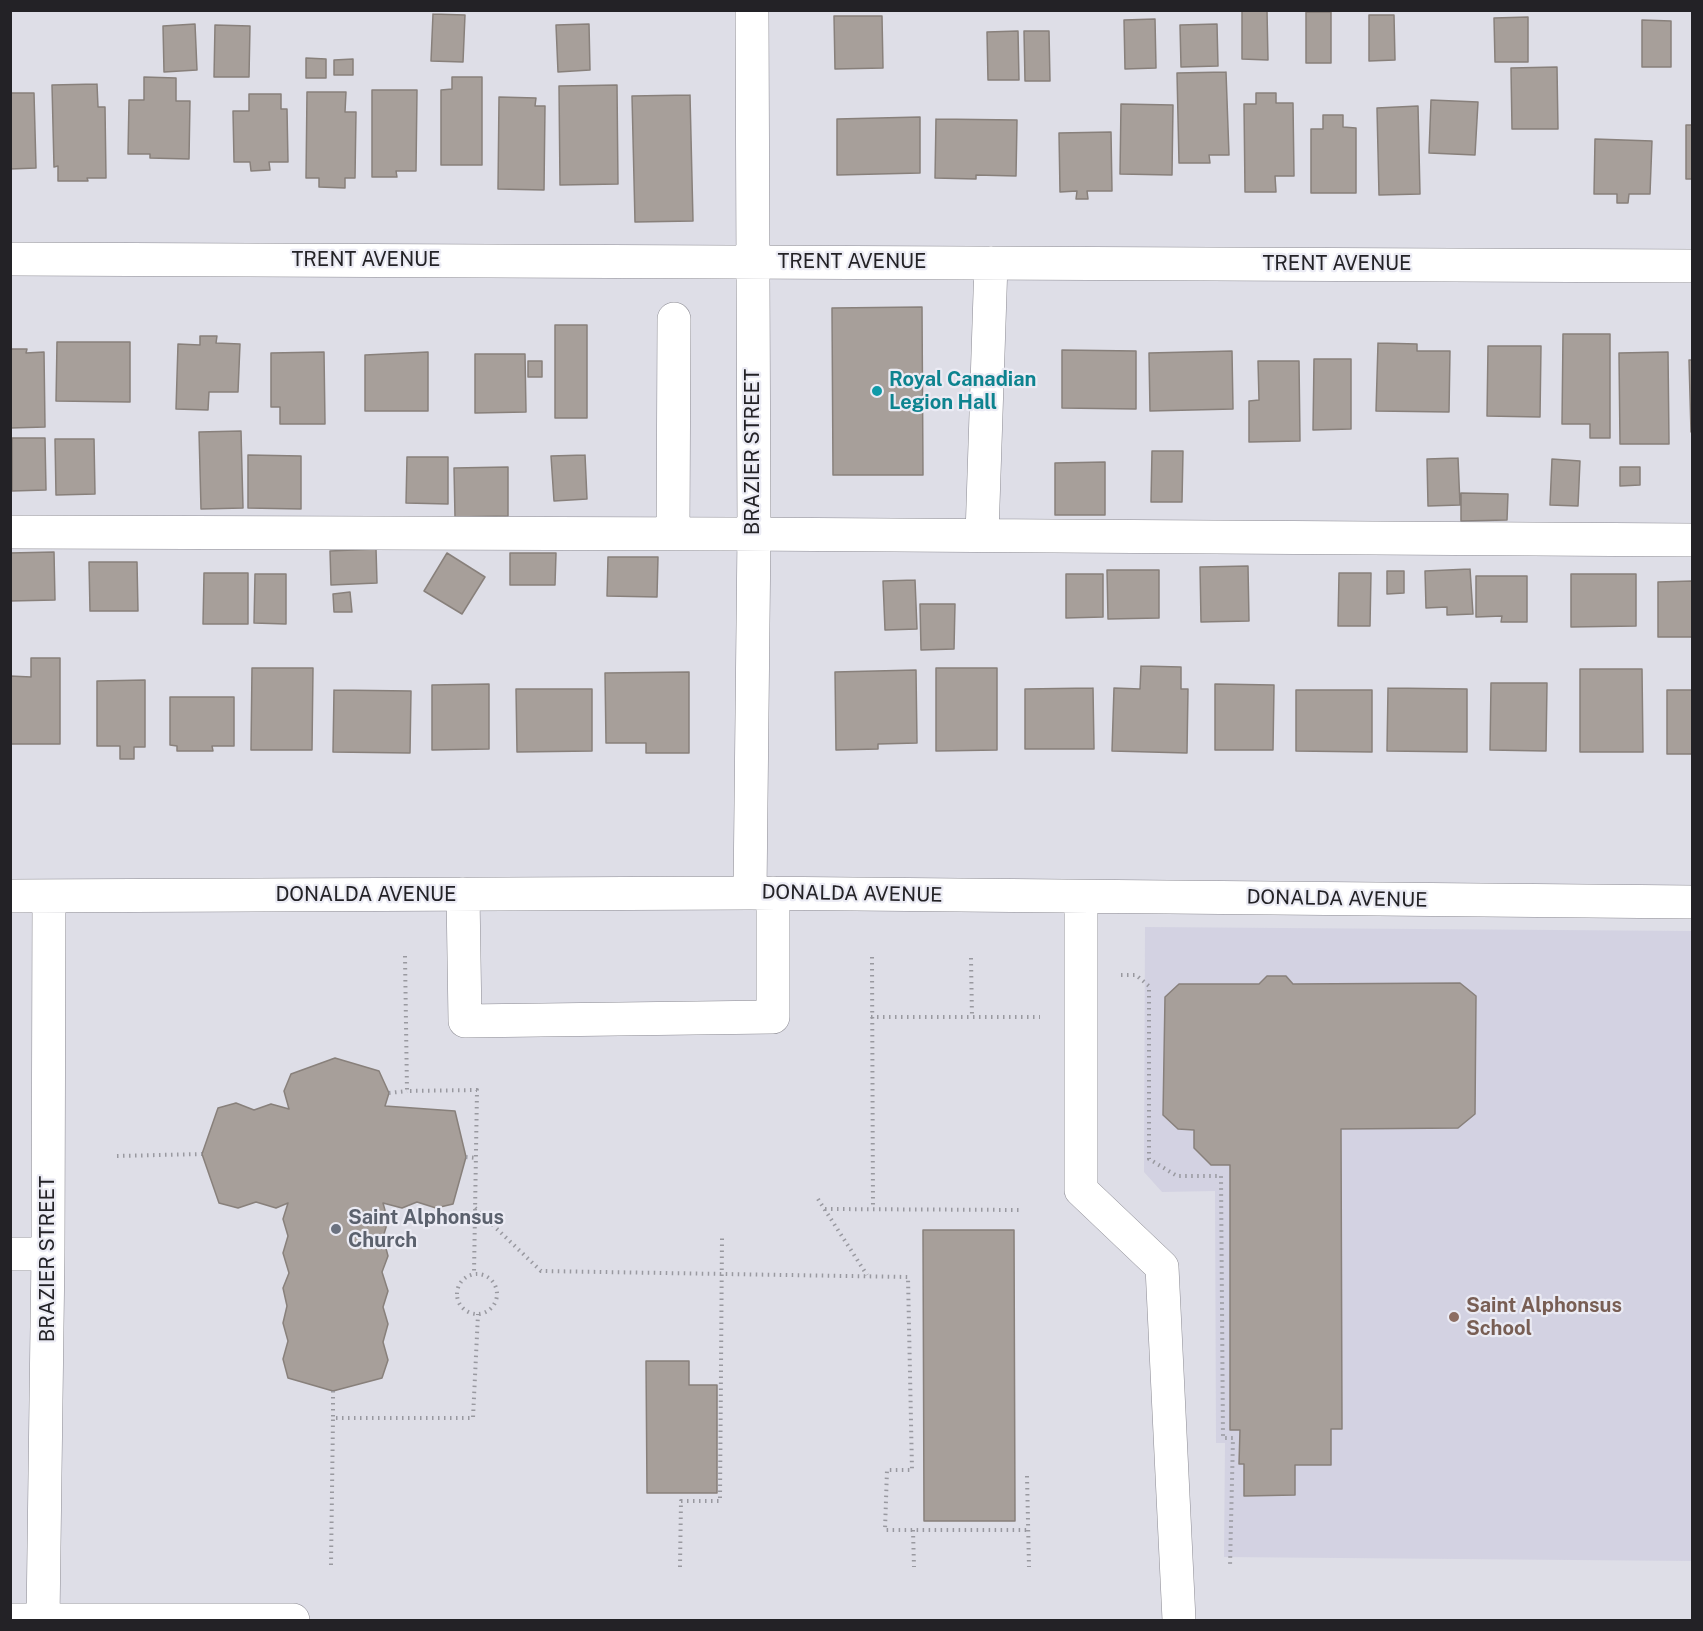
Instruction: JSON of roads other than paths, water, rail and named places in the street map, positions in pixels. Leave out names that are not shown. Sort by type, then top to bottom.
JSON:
[{"type":"street","name":"BRAZIER STREET","points":[[463,894],[465,1021],[773,1017],[761,893],[754,534],[752,10]]},
{"type":"street","name":"TRENT AVENUE","points":[[10,259],[1692,266]]},
{"type":"street","points":[[982,536],[991,263]]},
{"type":"street","points":[[673,534],[674,319]]},
{"type":"street","points":[[10,532],[1692,540]]},
{"type":"street","name":"DONALDA AVENUE","points":[[10,896],[761,893],[1692,902]]},
{"type":"street","name":"BRAZIER STREET","points":[[43,1620],[48,1254],[49,897]]},
{"type":"street","points":[[1081,897],[1081,1190],[1162,1267],[1179,1620]]},
{"type":"street","points":[[10,1254],[48,1254]]},
{"type":"street","points":[[10,1620],[293,1620]]},
{"type":"place","name":"Royal Canadian Legion Hall","points":[[877,391]]},
{"type":"place","name":"Saint Alphonsus Church","points":[[336,1229]]},
{"type":"place","name":"Saint Alphonsus School","points":[[1454,1317]]}]
